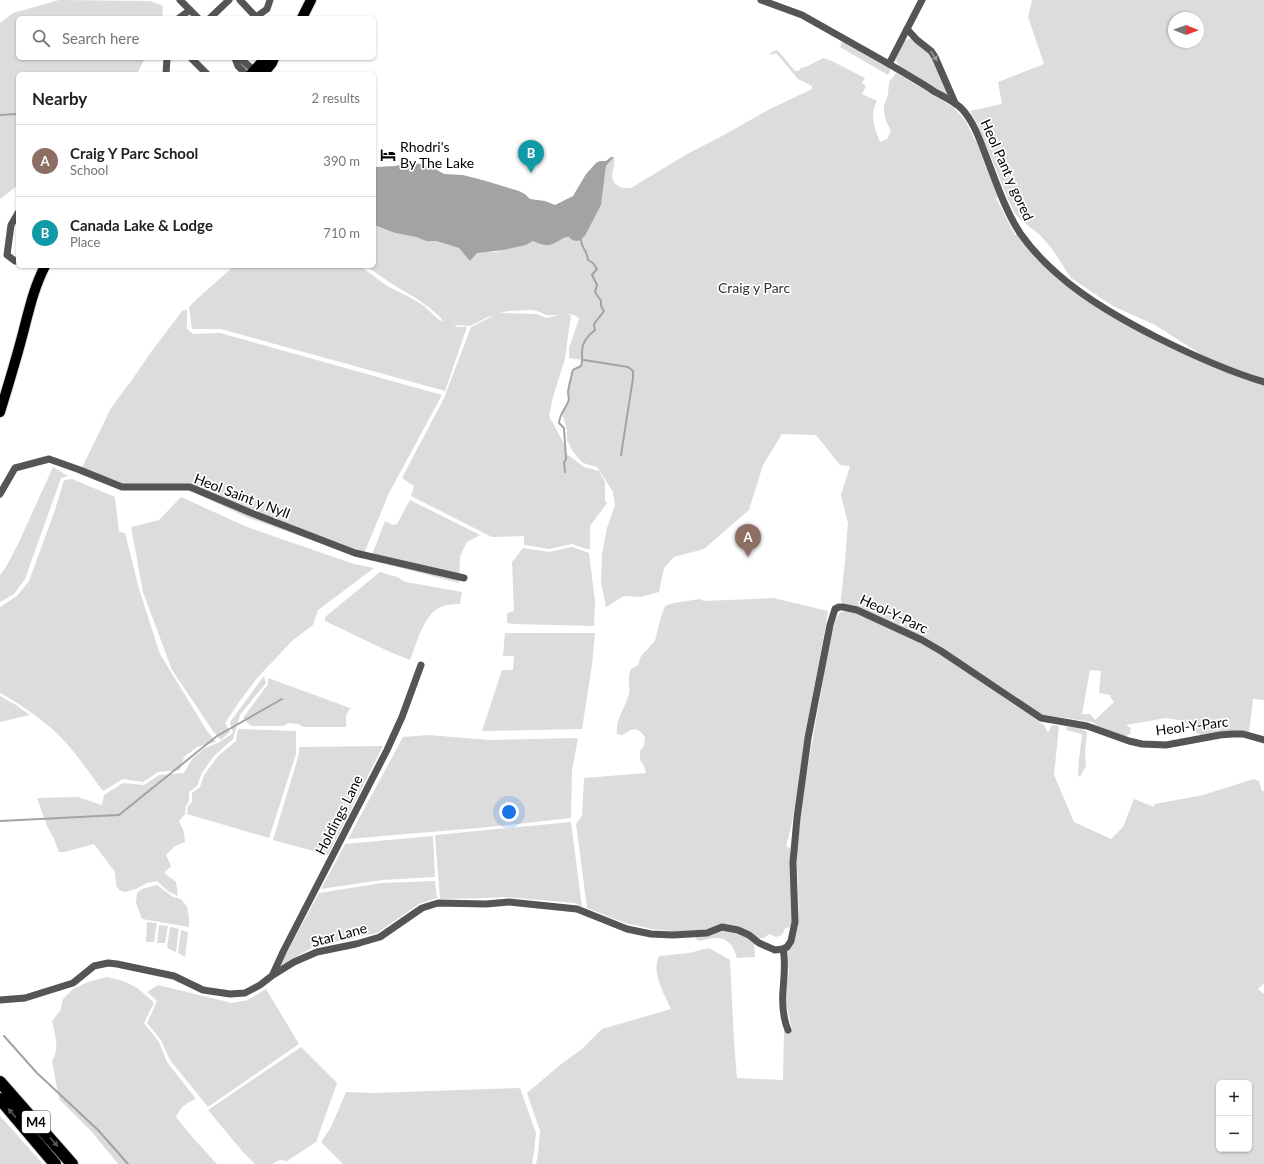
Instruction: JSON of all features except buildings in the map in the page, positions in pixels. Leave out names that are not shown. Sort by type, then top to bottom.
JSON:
[{"type":"highway","name":"M4","points":[[0,1082],[72,1164]]},
{"type":"highway","name":"M4","points":[[0,1099],[56,1164]]},
{"type":"main road","points":[[303,16],[311,0]]},
{"type":"main road","points":[[255,72],[260,64],[265,60]]},
{"type":"main road","points":[[256,72],[272,63],[273,60]]},
{"type":"main road","points":[[0,412],[24,331],[33,293],[44,268]]},
{"type":"street","points":[[180,0],[196,16]]},
{"type":"street","points":[[212,16],[229,0]]},
{"type":"street","points":[[240,0],[255,16]]},
{"type":"street","points":[[257,16],[267,9],[270,0]]},
{"type":"street","name":"Heol Pant y gored","points":[[761,0],[802,15],[955,103],[972,124],[1002,196],[1020,233],[1045,262],[1075,289],[1119,318],[1186,352],[1264,382]]},
{"type":"street","points":[[889,64],[922,0]]},
{"type":"street","points":[[182,16],[190,10]]},
{"type":"street","points":[[907,29],[936,57],[955,103]]},
{"type":"street","points":[[166,60],[166,72]]},
{"type":"street","points":[[193,60],[205,72]]},
{"type":"street","points":[[242,60],[253,72]]},
{"type":"street","points":[[15,261],[7,255],[11,226],[16,216]]},
{"type":"street","name":"Heol Saint y Nyll","points":[[0,494],[15,468],[49,459],[80,470],[122,488],[190,487],[249,512],[355,553],[464,578]]},
{"type":"street","name":"Heol-Y-Parc","points":[[783,949],[787,947],[790,941],[795,922],[794,847],[797,811],[808,738],[830,625],[835,609],[839,607],[857,610],[922,640],[941,651],[1041,718],[1087,726],[1129,741],[1152,745],[1182,743],[1220,734],[1243,734],[1264,740]]},
{"type":"street","name":"Holdings Lane","points":[[273,975],[283,952],[387,750],[402,718],[421,665]]},
{"type":"street","name":"Star Lane","points":[[0,1000],[25,998],[73,983],[94,966],[108,964],[117,964],[174,976],[203,990],[230,994],[245,993],[260,985],[294,962],[317,952],[380,937],[422,908],[438,903],[486,904],[509,902],[577,909],[627,929],[651,934],[666,935],[707,933],[722,927],[738,930],[749,935],[768,948],[775,950],[783,949]]},
{"type":"street","points":[[783,949],[785,960],[782,1001],[788,1030]]},
{"type":"green space","points":[[59,0],[150,1],[163,6],[162,16],[16,16],[16,60],[144,60],[138,72],[16,72],[16,187],[0,199],[0,23],[13,13]]},
{"type":"green space","name":"Craig y Parc","points":[[1032,0],[1264,0],[1264,700],[1253,699],[1249,732],[1243,734],[1202,736],[1191,729],[1184,721],[1166,718],[1126,725],[1131,728],[1130,734],[1124,737],[1099,727],[1092,722],[1045,715],[1035,712],[959,660],[859,608],[841,602],[848,523],[841,495],[850,466],[840,465],[816,435],[782,434],[763,465],[749,510],[704,549],[674,557],[664,568],[659,592],[640,597],[624,596],[606,607],[601,582],[602,554],[607,528],[615,505],[613,492],[597,467],[583,463],[572,450],[567,440],[567,430],[562,413],[569,401],[568,384],[573,372],[581,367],[583,360],[569,358],[569,348],[579,319],[574,315],[565,314],[571,315],[565,359],[553,397],[549,416],[562,440],[567,454],[584,467],[599,471],[605,482],[605,500],[607,503],[590,526],[590,549],[572,544],[549,549],[524,545],[524,536],[492,537],[411,496],[414,486],[402,478],[444,398],[471,327],[495,315],[470,326],[454,325],[457,327],[467,327],[445,391],[221,329],[192,329],[189,307],[232,268],[363,268],[387,286],[424,306],[438,319],[444,322],[429,307],[369,268],[376,268],[376,226],[395,233],[416,237],[426,241],[436,241],[459,248],[466,255],[483,251],[496,252],[526,245],[533,241],[543,245],[550,245],[566,237],[569,237],[572,240],[586,234],[601,205],[606,166],[614,157],[615,164],[612,178],[618,186],[631,188],[687,154],[768,110],[812,89],[812,86],[798,79],[776,53],[771,55],[770,53],[777,50],[795,71],[799,71],[801,68],[823,58],[865,78],[862,83],[866,86],[862,94],[877,101],[873,111],[873,117],[880,142],[887,139],[891,131],[886,121],[884,106],[888,95],[889,82],[896,73],[953,107],[965,120],[976,142],[982,145],[1001,196],[996,198],[1015,235],[1021,233],[1045,262],[1119,318],[1207,358],[1155,325],[1113,306],[1071,278],[1052,249],[1040,235],[1021,220],[1015,213],[978,125],[970,111],[1002,104],[998,82],[1044,64],[1028,17]],"holes":[[[508,311],[537,311],[546,315],[559,315],[546,318],[537,314],[500,313]],[[1090,670],[1101,671],[1099,693],[1110,695],[1114,702],[1095,720],[1090,714],[1082,714]]]},
{"type":"green space","points":[[844,38],[892,66],[888,75],[840,47]]},
{"type":"green space","points":[[913,39],[927,50],[931,56],[939,71],[947,93],[946,95],[899,66],[893,59],[901,41]]},
{"type":"green space","points":[[183,310],[187,310],[187,329],[193,334],[220,333],[442,395],[389,493],[363,556],[349,553],[248,518],[180,486],[119,489],[79,474],[111,408]]},
{"type":"green space","points":[[53,467],[68,476],[61,478],[25,579],[14,594],[0,602],[0,575],[6,567],[19,542]]},
{"type":"green space","points":[[72,479],[115,497],[119,532],[125,533],[139,589],[160,654],[207,731],[216,742],[197,747],[184,757],[180,770],[158,772],[143,782],[123,779],[103,791],[79,758],[59,735],[33,714],[0,693],[0,607],[17,596],[29,581],[55,510],[64,480]]},
{"type":"green space","points":[[181,497],[247,527],[354,564],[374,568],[318,610],[313,625],[293,640],[258,677],[225,723],[230,732],[221,740],[213,731],[172,670],[143,592],[131,527],[159,520]]},
{"type":"green space","points":[[410,500],[480,535],[467,542],[460,556],[459,583],[370,560],[385,521],[393,525],[397,524]]},
{"type":"green space","points":[[572,547],[589,553],[595,601],[594,626],[507,623],[507,613],[514,611],[512,562],[523,548],[549,552]]},
{"type":"green space","points":[[380,572],[397,577],[406,582],[462,592],[460,604],[439,608],[427,619],[419,635],[410,660],[325,621],[325,617]]},
{"type":"green space","points":[[773,598],[828,611],[807,727],[795,808],[786,846],[790,848],[791,927],[785,928],[782,935],[776,937],[769,934],[764,938],[754,939],[755,957],[737,958],[732,946],[724,939],[713,938],[700,941],[697,940],[694,934],[673,935],[671,931],[652,929],[625,923],[587,908],[576,824],[582,816],[584,778],[646,773],[640,760],[640,751],[644,746],[645,737],[640,731],[635,729],[623,735],[617,734],[617,724],[629,694],[629,677],[631,669],[638,665],[641,656],[655,641],[665,606],[673,603],[700,599],[704,601]]},
{"type":"green space","points":[[852,611],[931,648],[1044,725],[1048,733],[1052,725],[1059,726],[1054,775],[1074,822],[1111,839],[1123,827],[1134,799],[1154,807],[1155,804],[1203,795],[1254,779],[1259,781],[1262,791],[1264,791],[1264,983],[1258,989],[1264,994],[1264,1164],[536,1164],[540,1131],[527,1093],[583,1048],[602,1029],[671,1009],[657,976],[657,963],[659,956],[689,953],[709,948],[730,960],[737,1078],[783,1080],[784,1030],[787,1028],[792,1029],[787,1007],[786,990],[789,971],[787,951],[792,946],[795,939],[798,919],[797,845],[808,766],[828,650],[837,617],[841,612]]},
{"type":"green space","points":[[505,633],[595,633],[592,665],[582,729],[482,731],[502,670],[513,670],[514,656],[503,656]]},
{"type":"green space","points":[[264,676],[266,683],[240,715],[233,739],[214,756],[202,773],[197,786],[189,792],[189,801],[186,806],[185,814],[179,821],[184,832],[185,842],[175,846],[166,855],[171,866],[164,873],[176,882],[178,896],[169,892],[157,881],[147,883],[136,889],[125,892],[119,890],[116,885],[115,872],[94,844],[65,852],[59,852],[47,826],[37,798],[78,797],[102,805],[104,795],[123,783],[144,785],[159,775],[184,773],[192,759],[205,748],[218,743],[233,733],[230,722]]},
{"type":"green space","points":[[268,678],[350,708],[346,716],[346,727],[304,727],[298,724],[289,723],[283,726],[251,726],[243,718],[268,684]]},
{"type":"green space","points":[[0,696],[16,705],[30,715],[0,722]]},
{"type":"green space","points":[[1066,727],[1081,728],[1087,733],[1085,752],[1086,766],[1080,777],[1078,775],[1082,735],[1066,730]]},
{"type":"green space","points":[[238,729],[296,731],[296,754],[269,838],[187,814],[188,806],[192,802],[192,793],[200,787],[204,775],[218,756],[236,741]]},
{"type":"green space","points":[[429,735],[489,740],[578,738],[572,770],[571,818],[489,827],[348,839],[403,737]]},
{"type":"green space","points":[[383,746],[328,855],[273,840],[299,754],[299,747]]},
{"type":"green space","points":[[571,822],[582,907],[575,903],[506,897],[440,899],[435,835]]},
{"type":"green space","points":[[433,836],[435,877],[382,880],[321,889],[345,844]]},
{"type":"green space","points":[[435,881],[437,898],[419,904],[377,933],[313,947],[281,966],[319,893],[382,883]]},
{"type":"green space","points":[[157,885],[173,897],[181,899],[187,907],[189,927],[142,919],[136,903],[137,893],[142,889]]},
{"type":"green space","points":[[147,922],[157,923],[154,942],[146,942]]},
{"type":"green space","points":[[159,925],[168,926],[165,943],[157,943]]},
{"type":"green space","points":[[170,927],[179,929],[176,952],[167,948]]},
{"type":"green space","points":[[181,930],[188,932],[185,957],[178,953]]},
{"type":"green space","points":[[107,977],[133,986],[143,992],[154,1003],[144,1023],[159,1042],[167,1062],[196,1099],[184,1106],[176,1117],[217,1164],[118,1164],[92,1132],[59,1099],[52,1061],[56,1051],[56,1046],[52,1021],[60,1011],[63,999],[73,989],[88,982]]},
{"type":"green space","points":[[158,985],[232,1003],[248,1000],[266,989],[299,1044],[208,1107],[170,1060],[161,1040],[147,1023],[157,1001],[147,992]]},
{"type":"green space","points":[[301,1047],[337,1083],[316,1142],[287,1161],[280,1160],[272,1164],[255,1164],[242,1151],[208,1110]]},
{"type":"green space","points":[[520,1088],[536,1133],[532,1164],[343,1164],[321,1142],[331,1127],[346,1092],[373,1093]]},
{"type":"green space","points":[[0,1116],[43,1164],[0,1164]]},
{"type":"shaded area","points":[[611,157],[614,157],[606,166],[601,205],[586,234],[581,240],[572,240],[569,237],[566,237],[547,245],[533,241],[526,245],[504,250],[477,253],[470,261],[459,248],[436,241],[426,241],[416,237],[395,233],[376,226],[376,167],[395,166],[408,163],[422,164],[432,167],[444,174],[463,175],[486,181],[519,191],[530,199],[545,201],[555,205],[573,196],[586,174],[596,163],[606,161]]},
{"type":"waterway","points":[[0,115],[16,114]]},
{"type":"waterway","points":[[565,472],[564,463],[566,459],[564,428],[559,423],[561,414],[569,401],[568,392],[573,370],[582,364],[582,350],[584,343],[587,337],[595,330],[594,324],[604,311],[601,306],[601,301],[595,292],[597,285],[592,275],[597,269],[593,263],[588,260],[581,240]]},
{"type":"waterway","points":[[584,360],[628,367],[633,371],[621,455]]},
{"type":"waterway","points":[[0,821],[119,815],[217,736],[282,699]]},
{"type":"waterway","points":[[4,1036],[37,1073],[98,1130],[128,1164]]},
{"type":"place","name":"Rhodri's By The Lake","points":[[388,155]]},
{"type":"place","name":"Canada Lake & Lodge","points":[[531,173]]},
{"type":"place","name":"Craig Y Parc School","points":[[748,557]]}]
